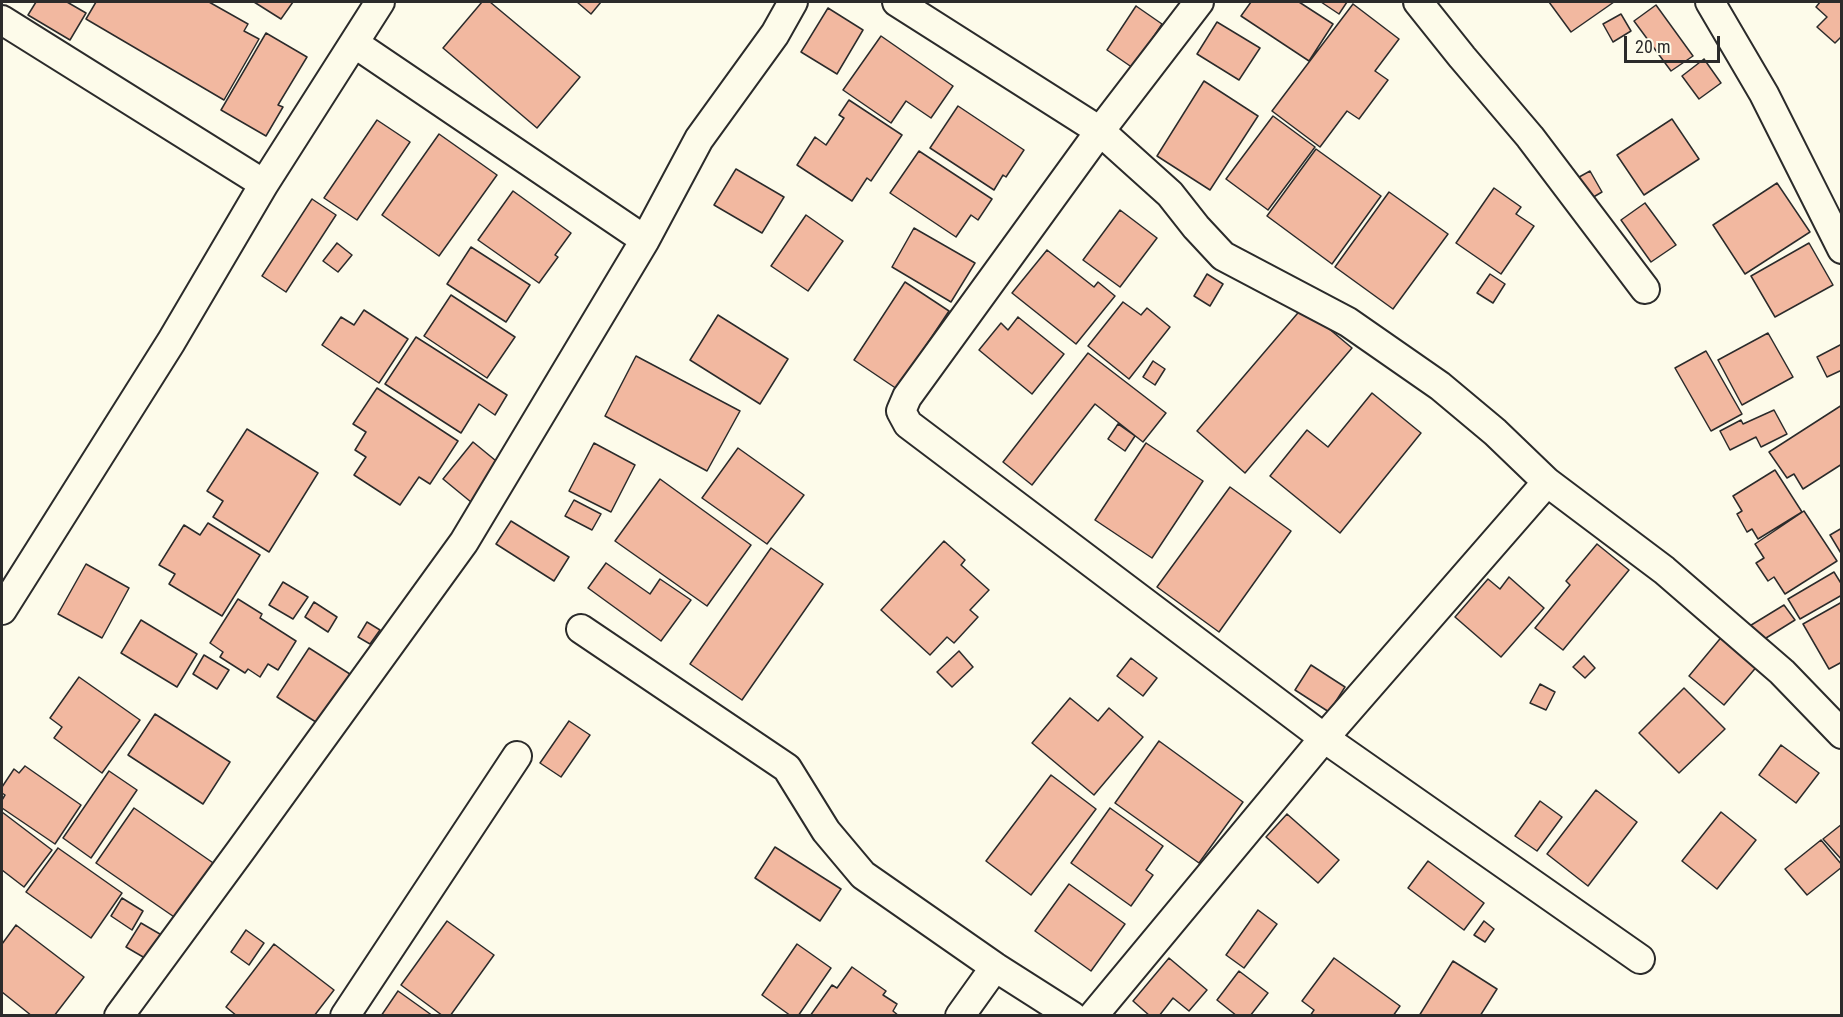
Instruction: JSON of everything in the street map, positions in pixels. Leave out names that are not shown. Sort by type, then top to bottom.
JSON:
[{"type":"street","points":[[2,610],[171,342],[264,184],[380,2]]},
{"type":"street","points":[[119,1016],[464,542],[645,240],[699,139],[775,34],[793,2]]},
{"type":"street","points":[[897,2],[1100,131],[1170,194],[1223,256],[1348,322],[1440,386],[1495,432],[1547,482],[1664,570],[1782,672],[1842,734]]},
{"type":"street","points":[[1199,2],[1100,131],[907,397],[901,411],[908,424],[1324,738],[1640,959]]},
{"type":"street","points":[[1418,2],[1530,137],[1645,289]]},
{"type":"street","points":[[1710,2],[1764,94],[1842,249]]},
{"type":"street","points":[[2,20],[264,184]]},
{"type":"street","points":[[354,44],[645,240]]},
{"type":"street","points":[[1093,1016],[1324,738],[1547,482]]},
{"type":"street","points":[[581,629],[787,768],[826,831],[863,875],[994,967],[1072,1016]]},
{"type":"street","points":[[345,1016],[517,756]]},
{"type":"street","points":[[960,1016],[994,967]]},
{"type":"building","points":[[36,2],[67,2],[86,13],[70,40],[28,15]]},
{"type":"building","points":[[96,2],[209,2],[248,24],[244,31],[259,39],[224,100],[86,19]]},
{"type":"building","points":[[254,2],[293,2],[281,19]]},
{"type":"building","points":[[482,2],[490,2],[580,77],[537,128],[443,48]]},
{"type":"building","points":[[577,2],[601,2],[591,14]]},
{"type":"building","points":[[1251,2],[1299,2],[1333,24],[1309,61],[1241,16]]},
{"type":"building","points":[[1321,2],[1347,2],[1339,14]]},
{"type":"building","points":[[1549,2],[1614,2],[1571,32]]},
{"type":"building","points":[[1820,2],[1842,2],[1842,36],[1835,43],[1817,27],[1827,17],[1816,7]]},
{"type":"building","points":[[1353,4],[1399,39],[1375,71],[1388,80],[1359,119],[1347,111],[1320,147],[1272,111]]},
{"type":"building","points":[[1656,5],[1693,56],[1671,71],[1634,21]]},
{"type":"building","points":[[1136,6],[1162,24],[1133,68],[1107,50]]},
{"type":"building","points":[[828,8],[863,30],[837,74],[801,52]]},
{"type":"building","points":[[1621,14],[1631,31],[1613,42],[1603,24]]},
{"type":"building","points":[[1217,22],[1260,48],[1239,80],[1197,54]]},
{"type":"building","points":[[266,33],[307,57],[278,105],[283,107],[266,136],[221,110]]},
{"type":"building","points":[[881,36],[953,86],[931,118],[906,101],[891,123],[843,90]]},
{"type":"building","points":[[1704,59],[1721,83],[1699,99],[1682,76]]},
{"type":"building","points":[[1204,81],[1258,116],[1210,190],[1157,156]]},
{"type":"building","points":[[849,100],[902,135],[871,181],[867,178],[852,201],[797,165],[815,137],[826,145],[844,118],[839,115]]},
{"type":"building","points":[[958,106],[1024,150],[994,190],[930,148]]},
{"type":"building","points":[[1273,116],[1315,147],[1268,210],[1226,179]]},
{"type":"building","points":[[1672,119],[1699,159],[1644,195],[1617,155]]},
{"type":"building","points":[[377,120],[410,142],[357,220],[324,198]]},
{"type":"building","points":[[439,134],[497,175],[439,256],[382,215]]},
{"type":"building","points":[[1316,149],[1381,196],[1332,264],[1267,216]]},
{"type":"building","points":[[919,151],[992,199],[978,220],[971,215],[956,237],[890,193]]},
{"type":"building","points":[[736,169],[784,197],[762,233],[714,205]]},
{"type":"building","points":[[1590,171],[1602,192],[1585,202],[1572,181]]},
{"type":"building","points":[[1777,183],[1810,232],[1745,274],[1713,225]]},
{"type":"building","points":[[1494,188],[1521,207],[1516,214],[1534,226],[1501,274],[1456,243]]},
{"type":"building","points":[[513,191],[571,233],[555,255],[558,257],[539,283],[478,240]]},
{"type":"building","points":[[1389,192],[1448,234],[1393,309],[1335,267]]},
{"type":"building","points":[[312,199],[336,215],[286,292],[262,276]]},
{"type":"building","points":[[1645,203],[1676,245],[1651,262],[1621,220]]},
{"type":"building","points":[[1120,210],[1157,238],[1120,287],[1083,260]]},
{"type":"building","points":[[806,215],[843,241],[808,291],[771,266]]},
{"type":"building","points":[[914,228],[975,263],[951,302],[892,267]]},
{"type":"building","points":[[337,243],[352,255],[338,272],[323,261]]},
{"type":"building","points":[[1809,243],[1833,285],[1775,317],[1751,276]]},
{"type":"building","points":[[471,247],[530,285],[506,322],[447,284]]},
{"type":"building","points":[[1047,250],[1094,287],[1098,282],[1115,296],[1076,344],[1012,293]]},
{"type":"building","points":[[1207,274],[1223,284],[1210,306],[1194,296]]},
{"type":"building","points":[[1490,274],[1505,284],[1493,303],[1477,293]]},
{"type":"building","points":[[905,282],[949,311],[897,389],[854,360]]},
{"type":"building","points":[[451,295],[515,337],[487,378],[424,336]]},
{"type":"building","points":[[1123,302],[1141,315],[1147,308],[1170,327],[1129,379],[1088,346]]},
{"type":"building","points":[[1303,307],[1352,348],[1245,473],[1197,431]]},
{"type":"building","points":[[364,310],[408,339],[379,383],[322,345],[341,317],[354,325]]},
{"type":"building","points":[[718,315],[788,359],[760,404],[690,360]]},
{"type":"building","points":[[1018,317],[1064,354],[1032,394],[979,350],[1001,323],[1008,330]]},
{"type":"building","points":[[1768,333],[1793,377],[1742,405],[1718,360]]},
{"type":"building","points":[[416,337],[507,395],[495,415],[479,404],[461,433],[385,384]]},
{"type":"building","points":[[1842,344],[1842,370],[1827,377],[1817,357]]},
{"type":"building","points":[[1706,351],[1742,414],[1711,431],[1675,368]]},
{"type":"building","points":[[1088,353],[1166,413],[1143,442],[1095,404],[1032,485],[1003,462]]},
{"type":"building","points":[[636,356],[740,411],[707,471],[605,416]]},
{"type":"building","points":[[1153,361],[1165,369],[1155,385],[1143,377]]},
{"type":"building","points":[[377,388],[458,441],[430,484],[419,477],[400,505],[354,475],[366,457],[355,450],[366,432],[353,424]]},
{"type":"building","points":[[1372,393],[1421,433],[1340,533],[1270,476],[1307,430],[1328,447]]},
{"type":"building","points":[[1842,405],[1842,464],[1803,489],[1794,474],[1787,478],[1769,452]]},
{"type":"building","points":[[1774,410],[1787,434],[1761,447],[1756,437],[1730,450],[1720,431],[1741,420],[1743,424]]},
{"type":"building","points":[[1118,424],[1135,436],[1125,451],[1108,439]]},
{"type":"building","points":[[247,429],[318,473],[269,552],[213,517],[223,501],[207,491]]},
{"type":"building","points":[[473,442],[501,465],[471,502],[443,479]]},
{"type":"building","points":[[594,443],[635,465],[611,512],[569,491]]},
{"type":"building","points":[[1146,443],[1203,481],[1152,558],[1095,520]]},
{"type":"building","points":[[738,448],[804,495],[767,544],[702,498]]},
{"type":"building","points":[[1775,470],[1802,512],[1758,539],[1752,529],[1747,532],[1737,514],[1742,511],[1733,496]]},
{"type":"building","points":[[660,479],[751,545],[707,606],[615,541]]},
{"type":"building","points":[[1230,487],[1291,531],[1219,632],[1157,587]]},
{"type":"building","points":[[574,500],[601,514],[592,530],[565,516]]},
{"type":"building","points":[[1804,511],[1837,561],[1785,594],[1774,577],[1768,581],[1756,563],[1764,558],[1755,544]]},
{"type":"building","points":[[511,521],[569,557],[554,581],[496,544]]},
{"type":"building","points":[[208,523],[260,555],[222,616],[169,584],[175,574],[159,565],[184,525],[200,535]]},
{"type":"building","points":[[1842,528],[1842,555],[1830,535]]},
{"type":"building","points":[[944,541],[965,560],[961,565],[989,590],[970,610],[978,617],[954,643],[947,637],[930,655],[881,610]]},
{"type":"building","points":[[1597,544],[1629,570],[1563,650],[1535,628],[1570,585],[1566,581]]},
{"type":"building","points":[[771,548],[823,584],[742,700],[690,664]]},
{"type":"building","points":[[606,563],[650,594],[660,579],[691,600],[661,641],[588,588]]},
{"type":"building","points":[[86,564],[129,588],[102,638],[58,614]]},
{"type":"building","points":[[1834,572],[1842,585],[1842,595],[1800,619],[1788,599]]},
{"type":"building","points":[[1509,577],[1544,608],[1501,657],[1455,617],[1488,579],[1500,589]]},
{"type":"building","points":[[283,582],[308,597],[293,619],[269,605]]},
{"type":"building","points":[[238,599],[262,614],[260,618],[296,641],[278,670],[268,664],[260,677],[248,669],[245,673],[220,657],[223,652],[210,643]]},
{"type":"building","points":[[314,602],[337,617],[328,632],[305,617]]},
{"type":"building","points":[[1842,602],[1842,662],[1829,669],[1803,624]]},
{"type":"building","points":[[1784,605],[1795,620],[1758,643],[1748,627]]},
{"type":"building","points":[[141,620],[197,654],[177,687],[121,653]]},
{"type":"building","points":[[367,622],[380,630],[370,644],[358,637]]},
{"type":"building","points":[[1724,634],[1759,664],[1724,705],[1689,676]]},
{"type":"building","points":[[309,648],[353,676],[322,726],[277,697]]},
{"type":"building","points":[[959,651],[973,667],[952,687],[937,672]]},
{"type":"building","points":[[204,655],[229,670],[217,689],[193,674]]},
{"type":"building","points":[[1584,656],[1595,668],[1585,678],[1573,667]]},
{"type":"building","points":[[1131,658],[1157,678],[1143,696],[1117,676]]},
{"type":"building","points":[[1311,665],[1345,687],[1329,712],[1295,690]]},
{"type":"building","points":[[79,677],[140,720],[102,773],[54,738],[62,727],[50,718]]},
{"type":"building","points":[[1540,684],[1555,692],[1546,710],[1530,703]]},
{"type":"building","points":[[1684,688],[1725,729],[1679,773],[1639,733]]},
{"type":"building","points":[[1070,698],[1098,721],[1109,708],[1143,737],[1094,795],[1032,743]]},
{"type":"building","points":[[155,714],[230,762],[203,804],[128,755]]},
{"type":"building","points":[[569,721],[590,735],[561,777],[540,763]]},
{"type":"building","points":[[1159,741],[1243,802],[1199,863],[1115,803]]},
{"type":"building","points":[[1781,745],[1819,773],[1796,803],[1759,775]]},
{"type":"building","points":[[25,766],[81,805],[55,844],[2,808],[5,795],[2,793],[2,787],[14,769],[19,773]]},
{"type":"building","points":[[109,771],[137,790],[91,858],[63,838]]},
{"type":"building","points":[[1051,775],[1096,809],[1031,895],[986,861]]},
{"type":"building","points":[[1596,790],[1637,822],[1588,886],[1547,854]]},
{"type":"building","points":[[1540,801],[1562,817],[1537,851],[1515,836]]},
{"type":"building","points":[[134,808],[219,867],[180,921],[96,863]]},
{"type":"building","points":[[1110,808],[1163,846],[1146,870],[1153,875],[1131,906],[1071,863]]},
{"type":"building","points":[[2,812],[52,850],[24,887],[2,870]]},
{"type":"building","points":[[1721,812],[1756,840],[1717,889],[1682,861]]},
{"type":"building","points":[[1287,814],[1339,860],[1318,883],[1266,837]]},
{"type":"building","points":[[1842,824],[1842,860],[1823,839]]},
{"type":"building","points":[[1821,840],[1842,867],[1807,895],[1785,869]]},
{"type":"building","points":[[775,847],[841,889],[820,921],[755,878]]},
{"type":"building","points":[[58,848],[122,893],[91,938],[26,892]]},
{"type":"building","points":[[1428,861],[1484,903],[1464,930],[1408,888]]},
{"type":"building","points":[[1069,884],[1125,924],[1091,971],[1035,931]]},
{"type":"building","points":[[122,898],[143,911],[132,930],[111,916]]},
{"type":"building","points":[[1258,910],[1277,924],[1244,968],[1226,955]]},
{"type":"building","points":[[447,921],[494,955],[450,1016],[443,1016],[401,985]]},
{"type":"building","points":[[1484,921],[1494,929],[1485,942],[1474,935]]},
{"type":"building","points":[[141,923],[165,937],[150,961],[126,947]]},
{"type":"building","points":[[16,925],[84,977],[54,1016],[32,1016],[2,992],[2,944]]},
{"type":"building","points":[[246,930],[264,943],[249,965],[231,952]]},
{"type":"building","points":[[274,944],[334,990],[314,1016],[237,1016],[226,1007]]},
{"type":"building","points":[[797,944],[831,968],[798,1016],[791,1016],[762,995]]},
{"type":"building","points":[[1169,958],[1207,990],[1189,1011],[1173,998],[1159,1016],[1150,1016],[1133,1001]]},
{"type":"building","points":[[1334,958],[1400,1006],[1393,1016],[1310,1016],[1314,1010],[1302,1001]]},
{"type":"building","points":[[1453,961],[1497,989],[1480,1016],[1419,1016]]},
{"type":"building","points":[[852,967],[886,991],[883,995],[897,1004],[893,1011],[899,1016],[810,1016],[832,985],[837,988]]},
{"type":"building","points":[[1239,971],[1268,993],[1250,1016],[1237,1016],[1217,1000]]},
{"type":"building","points":[[398,991],[433,1016],[381,1016]]}]
